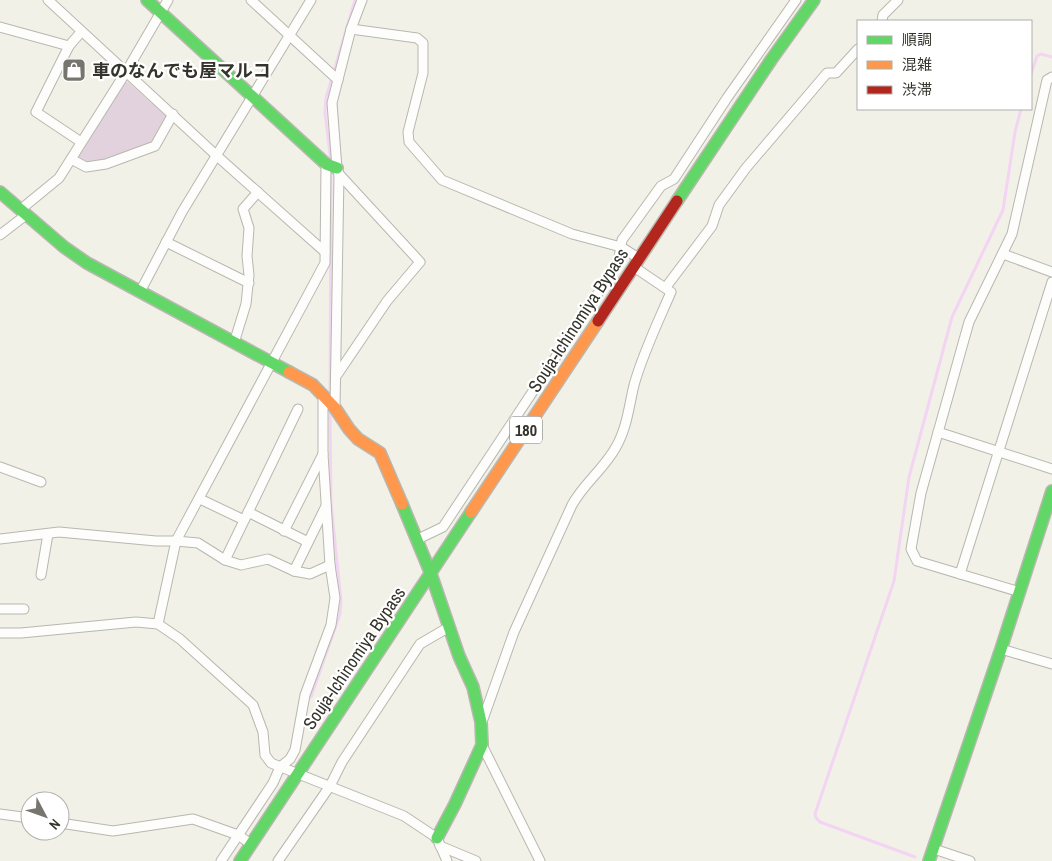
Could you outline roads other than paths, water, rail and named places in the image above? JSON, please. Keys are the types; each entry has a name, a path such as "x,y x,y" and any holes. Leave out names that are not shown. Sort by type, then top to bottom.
{"main road":[{"path":"147,0 333,168"},
{"name":"Souja-Ichinomiya Bypass","path":"240,861 771,60 814,0"},
{"path":"0,192 64,247 87,263 312,385 329,402 358,439 380,453 431,574 459,656 473,687 482,722 482,745 439,842"},
{"path":"929,861 1020,592 1047,526 1052,491"}],"street":[{"path":"48,0 217,156 325,252"},
{"path":"0,235 59,178 126,72 168,0"},
{"path":"251,0 334,76"},
{"path":"140,292 182,212 311,0"},
{"path":"221,861 273,783 280,767 290,759 295,750 305,694 332,625 335,598 330,565 323,454 329,402 336,375 332,103 334,76 362,0"},
{"path":"416,540 442,527 618,263 622,240 660,186 674,179 727,98 796,0"},
{"path":"882,20 883,14 898,0"},
{"path":"0,27 69,46"},
{"path":"351,29 417,38 423,43 423,73 408,132 409,142 442,180 572,234 621,246 654,281 666,287 670,292 635,384 627,418 617,446 610,457 580,491 572,505 514,632 482,722"},
{"path":"81,32 69,46 36,112 81,142"},
{"path":"666,287 712,226 719,205 774,132 827,72 836,74 857,51"},
{"path":"1020,592 917,561 911,549 921,493 969,322 1012,234 1047,80 1052,77"},
{"path":"71,158 86,167 106,164 155,146 173,114"},
{"path":"158,624 176,541 325,263 333,168"},
{"path":"333,168 420,262 387,301 336,375"},
{"path":"234,343 246,304 248,283 249,228 243,209 258,192"},
{"path":"166,242 248,283"},
{"path":"1003,254 1052,272"},
{"path":"960,574 1052,282"},
{"path":"225,560 298,410"},
{"path":"938,432 1052,469"},
{"path":"284,532 323,454"},
{"path":"0,467 41,482"},
{"path":"200,499 308,542"},
{"path":"294,571 326,505"},
{"path":"0,539 59,532 156,542 176,541 198,543 225,560 241,565 268,559 294,571 310,574 330,565"},
{"path":"41,575 48,534"},
{"path":"0,609 24,609"},
{"path":"0,633 21,633 136,622 158,624 180,639 253,705 262,732 265,755 271,763 404,816 439,842 476,861"},
{"path":"278,861 330,786 342,762 420,644 448,626"},
{"path":"1001,649 1052,664"},
{"path":"482,745 540,861"},
{"path":"0,814 20,817"},
{"path":"70,824 113,831 193,819 238,834 252,844"},
{"path":"439,842 447,861"},
{"path":"934,849 970,861"}],"waterway":[{"path":"331,162 325,113 326,98 355,0"},
{"path":"1032,71 1037,56 1041,54 1052,57"},
{"path":"915,857 820,822 815,814 894,581 909,477 952,317 1003,210 1015,132 1021,110"},
{"path":"330,397 331,168"},
{"path":"311,697 340,614 341,601 331,503 330,408"}],"place":[{"name":"車のなんでも屋マルコ","path":"74,70"}]}
